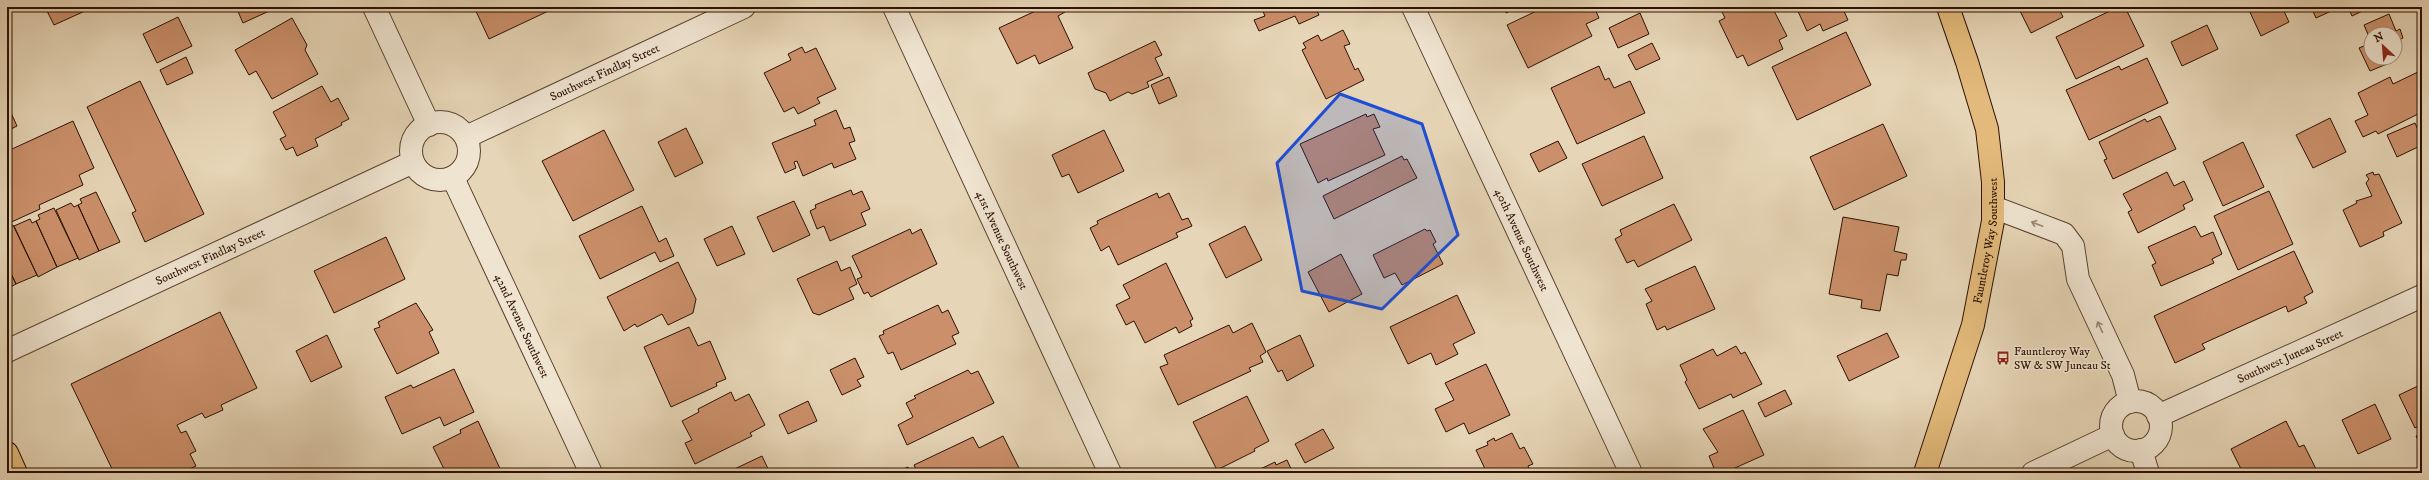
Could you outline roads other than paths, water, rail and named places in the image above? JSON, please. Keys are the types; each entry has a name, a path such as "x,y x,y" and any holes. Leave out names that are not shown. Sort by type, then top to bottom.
{"main road":[{"name":"Fauntleroy Way Southwest","path":"1925,473 1973,325 1992,227 1993,207 1987,129 1967,62 1948,7"},
{"path":"7,453 16,473"}],"street":[{"path":"374,7 429,125"},
{"name":"Southwest Findlay Street","path":"466,137 744,7"},
{"name":"41st Avenue Southwest","path":"894,7 1110,473"},
{"name":"40th Avenue Southwest","path":"1413,7 1631,473"},
{"path":"441,122 450,124 458,128 466,137 470,153 468,162 453,178 435,180 426,177 418,170 413,162 413,142 417,133 429,125 441,122"},
{"name":"Southwest Findlay Street","path":"7,351 413,162"},
{"name":"42nd Avenue Southwest","path":"453,178 591,473"},
{"path":"1993,207 2064,234 2073,246 2078,279 2123,375 2130,402"},
{"name":"Southwest Juneau Street","path":"2158,416 2422,296"},
{"path":"2130,402 2145,403 2158,416 2160,428 2154,443 2141,450 2130,450 2122,447 2113,435 2112,417 2122,405 2130,402"},
{"path":"2032,473 2113,435"},
{"path":"2141,450 2148,473"}],"place":[{"name":"Fauntleroy Way SW & SW Juneau St","path":"2003,358"}]}
